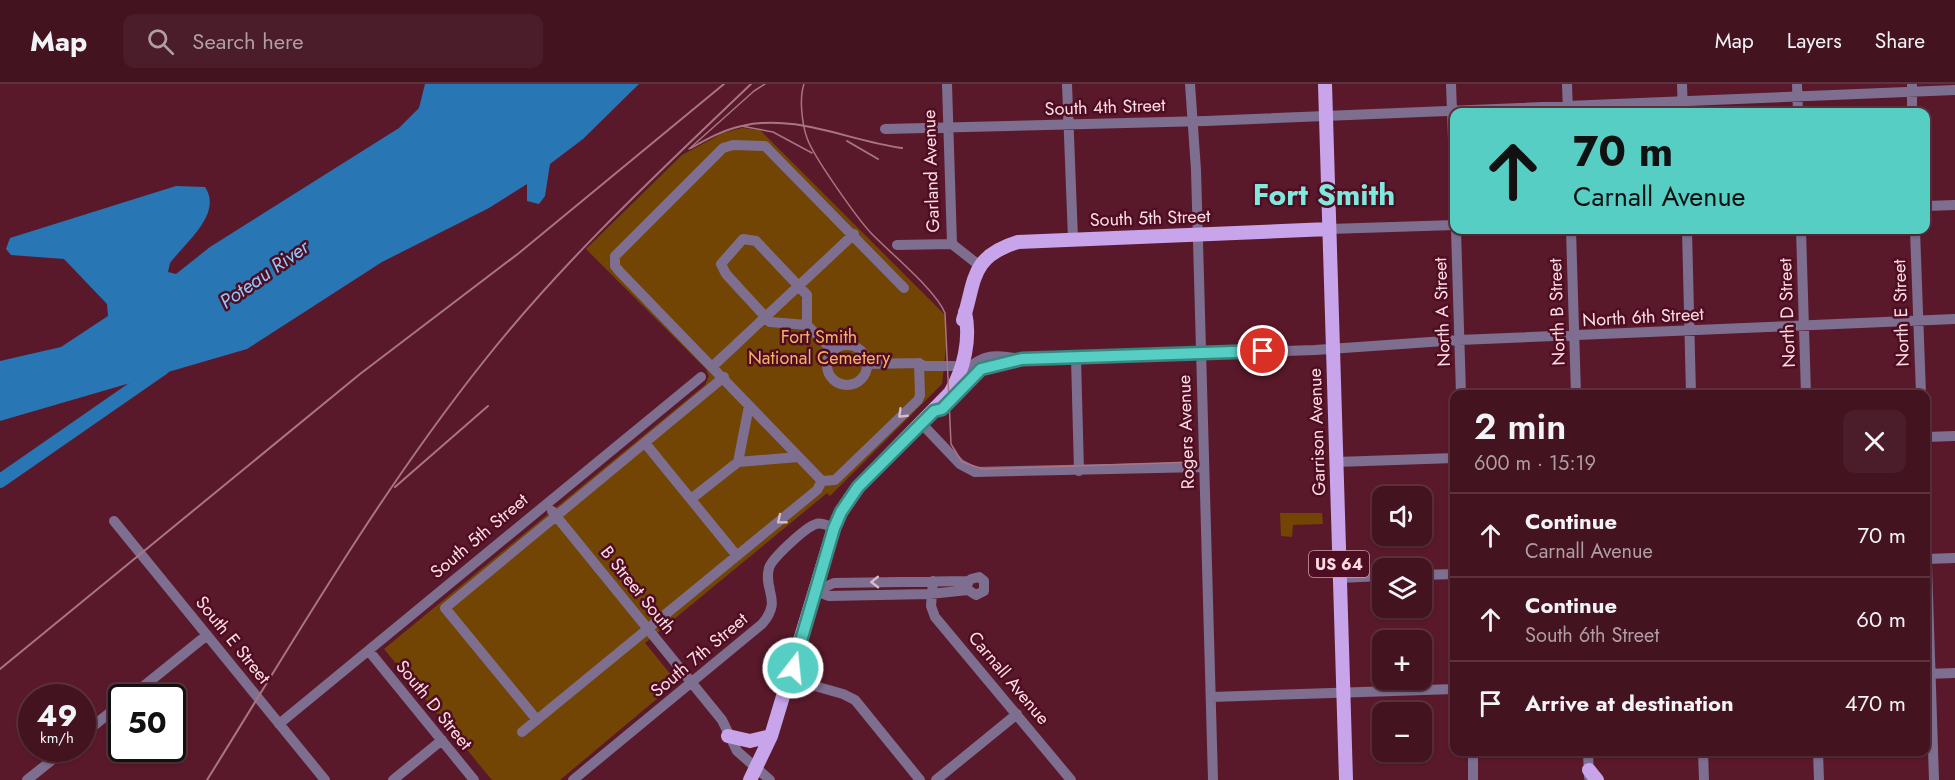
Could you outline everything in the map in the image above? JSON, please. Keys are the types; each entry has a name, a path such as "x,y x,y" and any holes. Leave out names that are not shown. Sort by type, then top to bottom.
{"main road":[{"name":"Garrison Avenue","path":"1325,84 1346,780"},
{"name":"South 5th Street","path":"980,266 989,256 1018,242 1329,229"},
{"path":"957,369 965,312 973,278 980,266"},
{"path":"753,774 771,736 790,679 834,528 853,493 950,393 968,337 965,312"},
{"path":"728,735 750,741 771,736"}],"street":[{"name":"Garland Avenue","path":"946,84 952,243 980,266"},
{"path":"1067,84 1073,238"},
{"name":"Rogers Avenue","path":"1190,84 1198,235 1213,780"},
{"path":"1451,84 1452,108"},
{"path":"1567,84 1568,108"},
{"path":"1682,84 1683,107"},
{"path":"1797,84 1798,108"},
{"name":"South 4th Street","path":"1626,108 1683,107 1912,88 1955,90"},
{"path":"1912,88 1912,108"},
{"name":"South 4th Street","path":"885,129 1450,111"},
{"path":"822,481 724,377 620,272 614,261 619,250 723,148 733,144 770,149 904,288"},
{"path":"1930,206 1955,205"},
{"path":"1329,229 1450,225"},
{"path":"713,366 854,234"},
{"name":"North A Street","path":"1456,234 1461,390"},
{"name":"North B Street","path":"1571,234 1576,390"},
{"path":"1686,234 1691,390"},
{"name":"North D Street","path":"1801,234 1806,390"},
{"name":"North E Street","path":"1916,234 1921,390"},
{"path":"807,325 807,295 756,241 743,239 723,259 722,269 771,322 807,325 832,351"},
{"path":"897,245 952,243"},
{"name":"North 6th Street","path":"1022,359 1200,354 1460,340 1574,337 1955,319"},
{"path":"968,337 972,348 984,356 1022,359"},
{"path":"843,345 854,346 863,353 867,364 861,379 849,384 840,383 828,370 828,360 832,351 843,345"},
{"path":"867,364 919,363 926,359 957,369 984,356"},
{"path":"957,369 984,356"},
{"path":"1076,358 1079,471"},
{"path":"934,411 942,409 981,369 1022,359"},
{"path":"822,481 835,480 918,400 920,395 919,363"},
{"name":"South 5th Street","path":"279,724 701,377"},
{"path":"537,720 445,608 724,377"},
{"path":"738,462 749,406"},
{"path":"921,423 969,470 984,472 1079,471 1204,467"},
{"path":"1930,437 1955,436"},
{"path":"645,443 737,556"},
{"path":"691,499 738,462 799,457"},
{"path":"1336,462 1450,458"},
{"path":"522,732 817,490 822,481"},
{"name":"B Street South","path":"546,504 722,720 737,751 753,774 770,780"},
{"name":"South E Street","path":"114,521 325,780"},
{"name":"South 7th Street","path":"573,780 768,618 773,603 769,569 776,556 813,525 822,524 834,528"},
{"path":"1930,559 1955,558"},
{"path":"1432,575 1450,574"},
{"path":"1340,578 1372,577"},
{"path":"930,594 933,581"},
{"path":"933,581 968,586 930,594 829,596 816,591 834,583 933,581"},
{"name":"Carnall Avenue","path":"930,594 932,612 943,628 1071,780"},
{"path":"146,684 207,635"},
{"name":"South D Street","path":"369,651 474,780"},
{"path":"1930,674 1955,673"},
{"path":"790,679 843,694 855,700 920,780"},
{"path":"1211,697 1450,689"},
{"path":"1930,709 1934,780"},
{"path":"936,780 1017,714"},
{"path":"96,724 108,715"},
{"path":"393,780 442,740"},
{"path":"1473,756 1473,780"},
{"path":"1589,756 1592,777"},
{"path":"1703,756 1704,780"},
{"path":"1818,756 1819,780"},
{"path":"27,780 49,762"}],"green space":[{"name":"Fort Smith National Cemetery","path":"742,128 760,130 945,315 946,347 942,384 830,496 827,493 645,643 677,682 560,780 492,780 384,649 705,385 709,376 706,369 586,249 682,155 723,133"},
{"path":"1280,513 1322,513 1323,524 1293,525 1292,537 1281,536"}],"water":[{"path":"425,84 639,84 583,139 550,164 545,196 539,204 527,201 527,184 489,208 382,262 247,349 0,421 0,361 61,347 108,316 107,304 64,259 11,255 6,249 10,238 176,186 205,187 209,197 206,217 193,237 170,263 168,272 176,274 210,247 399,128 419,108"}],"waterway":[{"name":"Poteau River","path":"0,481 163,368"}],"tram line":[{"path":"689,149 754,91 765,84"},
{"path":"804,84 801,104 804,126 811,147 836,187 864,225 922,282 940,303 945,313 951,444 962,462 983,469 1193,462"},
{"path":"741,126 773,132 812,153"}],"railway":[{"path":"0,669 360,374 519,253 724,84"},
{"path":"207,780 374,514 409,462 484,361 579,252 751,84"},
{"path":"691,148 728,130 762,123 802,125 902,148"},
{"path":"847,141 878,159"},
{"path":"395,487 488,406"}],"district":[{"name":"Fort Smith","path":"1324,195"}],"route":[{"path":"793,668 834,528 846,504 858,487 934,411 942,409 981,369 1022,359 1263,351"}]}
